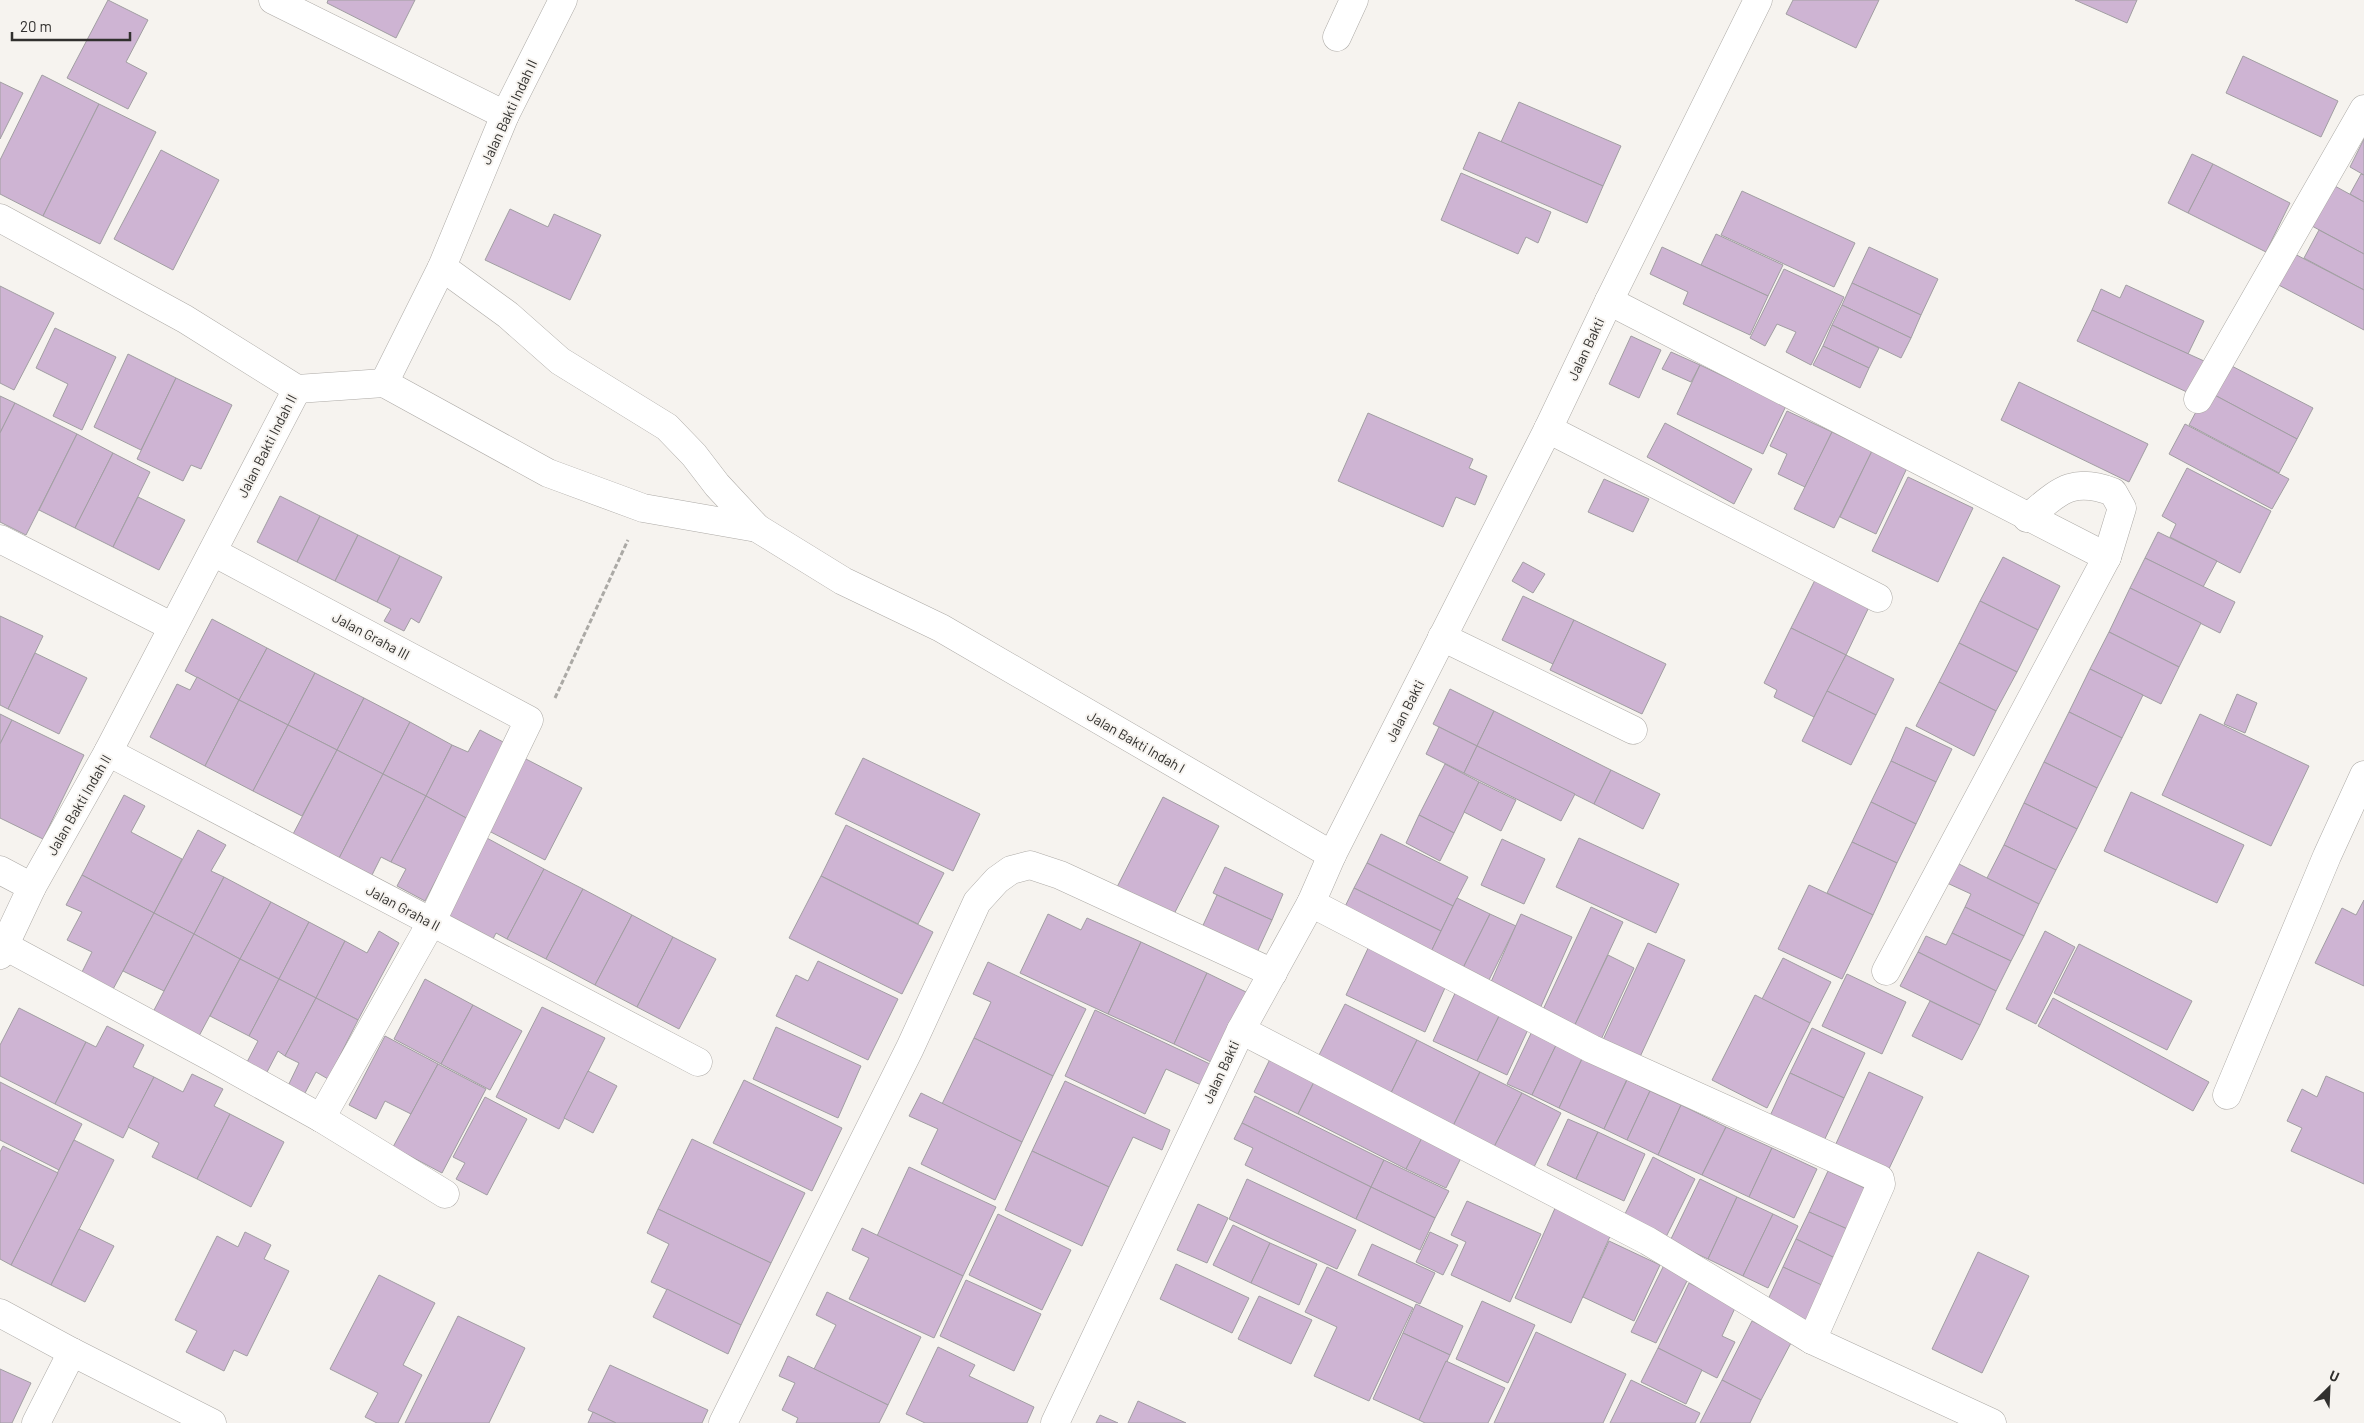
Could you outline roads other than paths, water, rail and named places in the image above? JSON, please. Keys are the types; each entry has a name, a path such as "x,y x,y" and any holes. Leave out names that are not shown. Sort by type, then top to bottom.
{"street":[{"path":"273,0 505,114"},
{"name":"Jalan Bakti Indah II","path":"2,951 32,887 108,752 296,389 384,382 442,267 505,114 563,0"},
{"path":"1337,37 1354,0"},
{"name":"Jalan Bakti","path":"1055,1423 1241,1030 1311,903 1332,855 1548,429 1758,0"},
{"path":"2198,399 2364,109"},
{"path":"0,218 184,319 296,389"},
{"path":"442,267 508,315 560,361 667,427 694,455 757,528"},
{"path":"1609,301 2107,557"},
{"path":"384,382 548,472 644,508 757,528"},
{"path":"1548,429 1878,598"},
{"path":"1886,971 2107,557 2122,508 2113,492 2095,485 2074,486 2057,493 2028,518"},
{"name":"Jalan Bakti Indah I","path":"757,528 843,581 941,628 1332,855"},
{"path":"0,540 173,627"},
{"name":"Jalan Graha III","path":"213,552 528,720 431,923"},
{"path":"1442,637 1633,730"},
{"name":"Jalan Graha II","path":"108,752 698,1062"},
{"path":"2228,1095 2327,856 2364,776"},
{"path":"723,1423 910,1048 977,902 997,880 1011,870 1030,865 1060,875 1273,973"},
{"path":"0,870 32,887"},
{"path":"1311,903 1592,1049 1880,1179 1881,1184 1864,1226 1812,1340"},
{"path":"321,1118 431,923"},
{"path":"2,951 211,1057 321,1118 446,1194"},
{"path":"1241,1030 1648,1242 1812,1340 1992,1423"},
{"path":"0,1313 212,1423"},
{"path":"36,1423 72,1352"}]}
